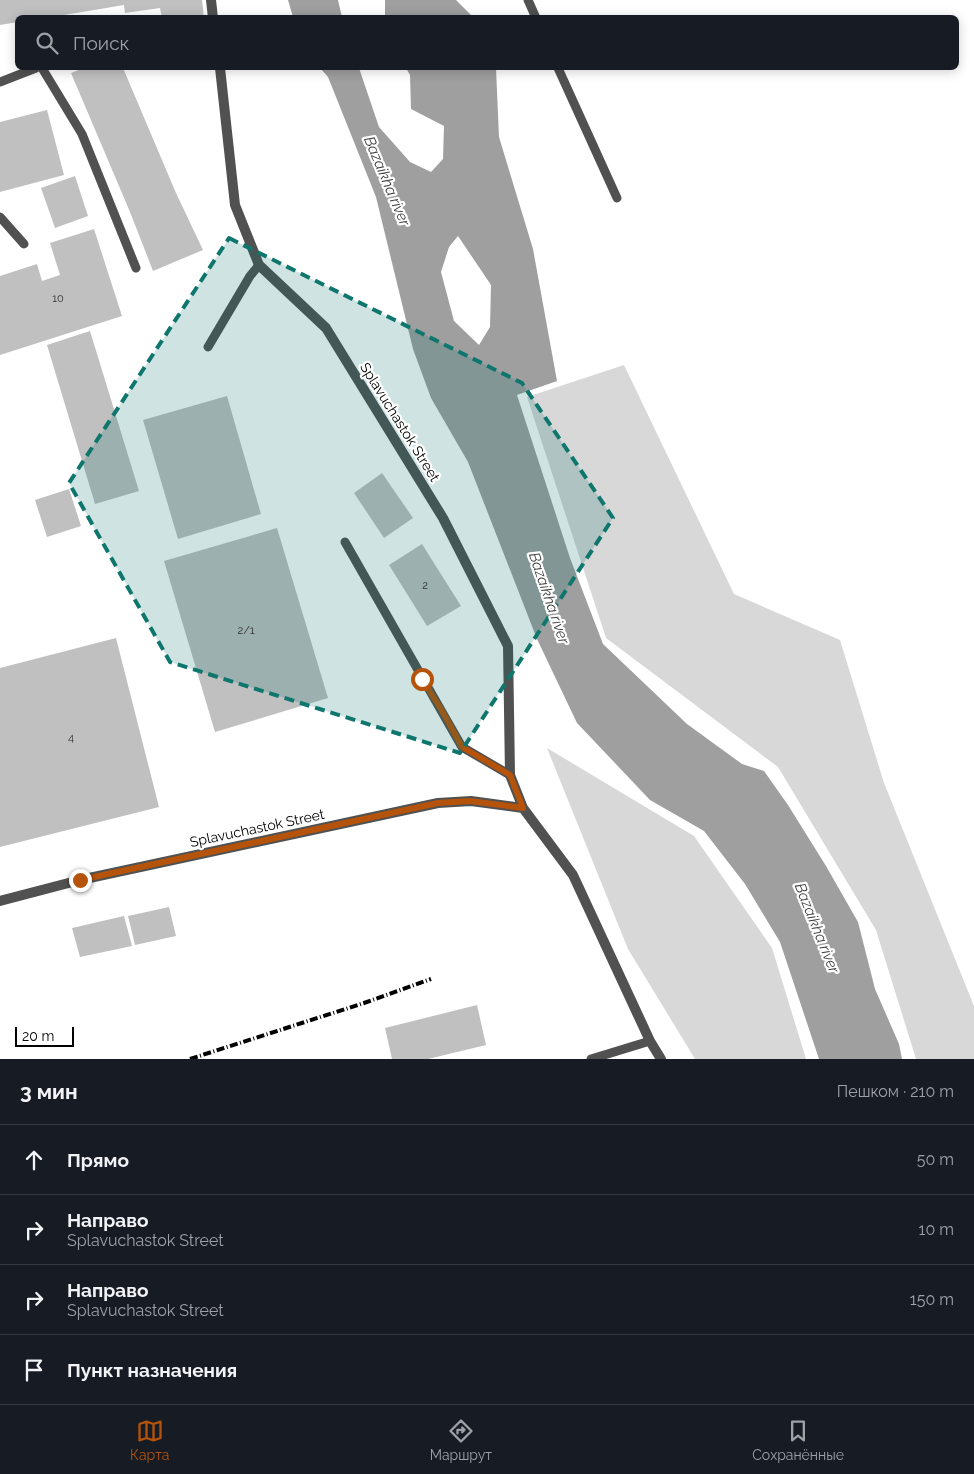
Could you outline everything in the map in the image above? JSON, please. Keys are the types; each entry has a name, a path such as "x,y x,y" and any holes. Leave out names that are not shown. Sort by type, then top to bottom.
{"street":[{"path":"210,0 212,15"},
{"name":"Splavuchastok Street","path":"220,70 235,205 260,265 326,328 443,518 508,646 510,775 523,808 573,875 650,1041 661,1059"},
{"name":"Splavuchastok Street","path":"0,901 80,880 438,803 470,801 523,808"}],"lane":[{"path":"528,0 535,15"},
{"path":"0,82 31,70"},
{"path":"43,70 82,134 136,268"},
{"path":"559,70 617,198"},
{"path":"0,217 24,244"},
{"path":"208,347 250,276 260,265"},
{"path":"345,542 462,747 510,775"},
{"path":"591,1059 650,1041"}],"highlighted area":[{"path":"229,238 522,383 613,518 460,753 170,662 69,483"}],"shaded area":[{"path":"624,365 734,594 840,640 884,783 974,1006 974,1059 916,1059 876,930 778,767 606,638 527,397"},
{"path":"547,748 694,836 772,948 806,1059 695,1059 628,949"}],"water":[{"path":"288,0 338,0 342,15 292,15"},
{"path":"385,0 456,0 471,15 385,15"},
{"name":"Bazaikha river","path":"322,70 360,70 379,127 410,162 431,172 443,159 444,126 411,109 410,75 407,70 496,70 499,137 533,249 557,381 517,395 570,558 603,644 687,724 742,764 764,771 788,805 826,866 858,922 875,989 899,1044 902,1059 819,1059 780,942 745,884 704,831 650,800 577,723 537,639 468,462 431,398 413,349 376,197 328,77","holes":["458,236 491,285 490,327 479,345 454,321 441,272 449,247"]}],"building":[{"path":"0,0 202,0 204,15 161,15 160,8 125,13 124,5 64,15 15,15 15,22 0,25"},
{"path":"79,70 124,70 176,193 203,250 153,271 71,73"},
{"path":"47,110 64,175 0,192 0,122"},
{"path":"75,176 88,216 55,228 41,188"},
{"path":"94,229 122,316 0,355 0,276 37,264 42,281 60,275 50,243"},
{"path":"90,331 139,491 95,504 47,345"},
{"path":"227,396 261,514 178,539 143,420"},
{"path":"382,473 413,518 384,538 354,493"},
{"path":"69,489 81,526 47,537 35,500"},
{"path":"277,528 328,698 215,732 164,561"},
{"path":"422,544 461,606 427,626 389,565"},
{"path":"116,638 159,807 0,847 0,668"},
{"path":"169,907 176,936 135,945 128,916"},
{"path":"124,916 132,946 80,957 72,928"},
{"path":"477,1005 486,1045 428,1059 392,1059 385,1028"}],"railway":[{"path":"190,1059 364,1003 431,979"}],"route":[{"path":"80,880 438,803 470,801 523,808 510,775 462,747 422,679"}]}
